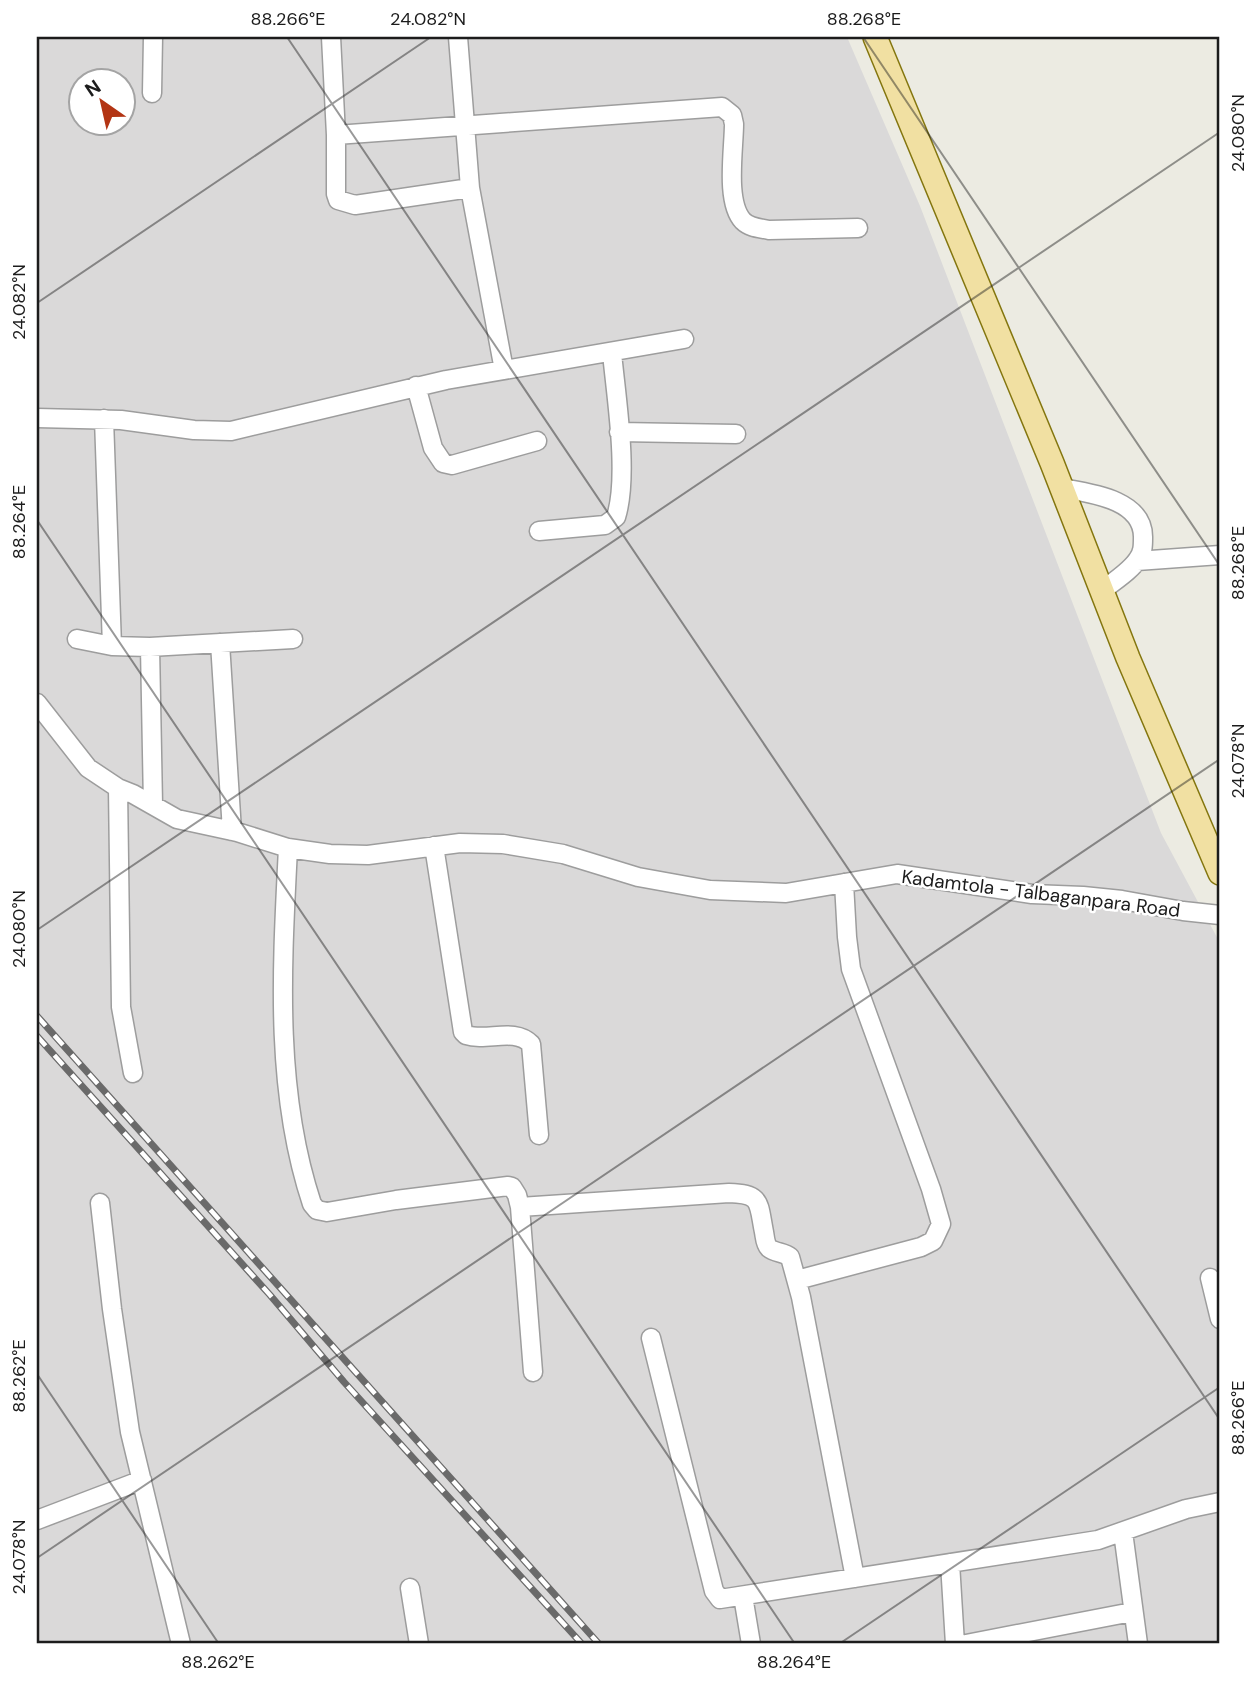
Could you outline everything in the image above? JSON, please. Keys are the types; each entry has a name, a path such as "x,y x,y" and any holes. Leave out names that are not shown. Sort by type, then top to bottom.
{"main road":[{"path":"875,37 1061,488 1101,592 1220,873"}],"street":[{"path":"152,93 153,37"},
{"path":"331,37 338,200 344,204 355,205 470,188"},
{"path":"458,37 470,188 504,370"},
{"path":"336,135 722,107 732,115 734,124 734,203 744,221 754,228 769,230 858,228"},
{"path":"37,418 104,419 194,430 231,431 416,386 684,339"},
{"path":"539,531 605,525 616,517 620,491 619,432 612,353"},
{"path":"416,386 433,448 443,463 452,465 537,441"},
{"path":"104,419 112,646"},
{"path":"619,432 736,435"},
{"path":"1061,488 1103,495 1120,502 1140,524 1143,550 1137,561 1101,592"},
{"path":"1137,561 1220,555"},
{"path":"77,639 112,646 150,647 293,639"},
{"path":"220,643 232,831"},
{"path":"150,647 153,805"},
{"name":"Kadamtola - Talbaganpara Road","path":"37,703 88,768 118,788 177,819 232,831 288,848 330,854 368,855 479,843 563,854 638,877 710,890 786,893 897,874 1032,894 1083,895 1220,915"},
{"path":"118,788 121,1007 133,1073"},
{"path":"434,846 463,1032 480,1038 518,1035 525,1037 531,1044 539,1135"},
{"path":"288,848 281,979 285,1058 294,1128 312,1204 317,1210 327,1212 396,1200 512,1187 520,1207 533,1372"},
{"path":"797,1280 921,1247 933,1241 941,1224 852,969 844,883"},
{"path":"520,1207 749,1194 754,1197 767,1244 773,1250 790,1257 797,1280 855,1578"},
{"path":"100,1203 112,1309 131,1432 181,1644"},
{"path":"1210,1278 1220,1319"},
{"path":"651,1338 714,1591 720,1599 1098,1540 1186,1509 1220,1502"},
{"path":"37,1520 142,1480"},
{"path":"1123,1532 1138,1644"},
{"path":"950,1563 956,1644"},
{"path":"410,1588 419,1644"},
{"path":"743,1596 751,1644"},
{"path":"966,1644 1132,1612"}],"shaded area":[{"path":"37,37 847,37 920,206 1161,833 1220,943 1220,1644 37,1644"}],"railway":[{"path":"37,1016 599,1644"},
{"path":"37,1036 270,1295 344,1382 582,1644"}]}
